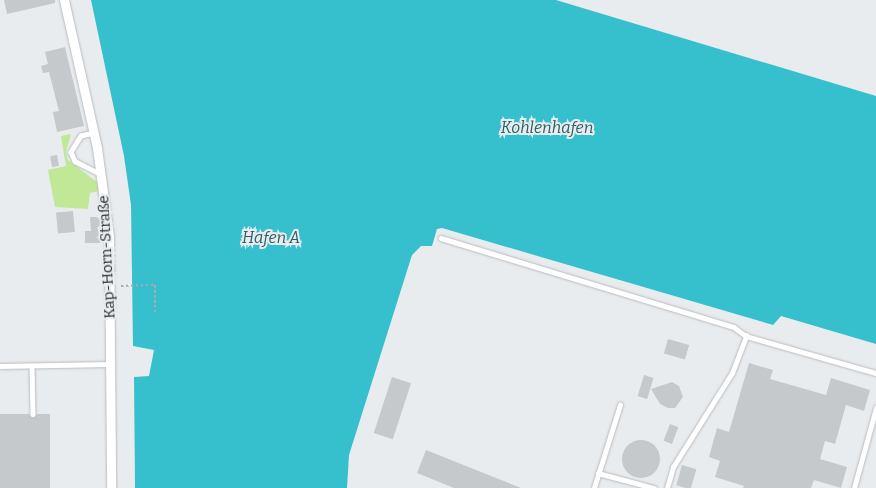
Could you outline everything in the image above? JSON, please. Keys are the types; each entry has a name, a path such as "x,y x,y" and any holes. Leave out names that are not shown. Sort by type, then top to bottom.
{"street":[{"name":"Kap-Horn-Straße","path":"64,0 102,174 109,237 111,488"}],"lane":[{"path":"94,133 81,136 71,152 75,161 102,174"},
{"path":"441,238 734,327 746,336 876,373"},
{"path":"667,488 673,467 732,373 746,336"},
{"path":"0,366 111,364"},
{"path":"32,366 33,414"},
{"path":"594,488 620,405"},
{"path":"854,488 876,408"},
{"path":"598,473 654,488"}],"path":[{"path":"121,286 155,285 155,314"}],"green space":[{"path":"71,134 66,152 68,160 98,183 99,191 90,193 88,209 55,207 48,170 66,166 61,136"}],"water":[{"path":"91,0 556,0 876,96 876,344 781,316 773,325 442,228 437,229 432,246 421,246 412,255 349,455 347,488 135,488 134,377 149,376 154,350 133,346 131,205 124,156"}],"building":[{"path":"4,0 55,0 55,3 7,14"},
{"path":"65,47 84,126 57,132 53,112 59,111 49,72 43,73 41,66 48,64 45,52"},
{"path":"57,155 59,166 52,167 50,156"},
{"path":"73,211 75,232 58,233 56,212"},
{"path":"90,217 100,217 100,243 85,243 85,231 91,231"},
{"path":"668,339 689,345 685,359 664,353"},
{"path":"749,363 773,370 770,379 826,395 831,378 870,390 864,411 846,405 835,444 825,441 820,459 847,467 841,488 814,480 811,488 743,488 744,486 715,477 720,461 709,457 717,428 729,432"},
{"path":"644,375 654,378 647,399 638,396"},
{"path":"392,377 411,383 393,439 374,433"},
{"path":"672,382 679,386 683,397 675,408 668,408 660,404 651,389"},
{"path":"0,414 29,414 33,418 37,414 50,414 50,488 0,488"},
{"path":"670,424 678,427 672,444 664,441"},
{"path":"641,440 654,446 660,459 654,472 641,478 628,472 622,459 628,446"},
{"path":"426,450 521,488 454,488 417,473"},
{"path":"682,465 696,469 691,488 676,485"}],"water label":[{"name":"Kohlenhafen","path":"547,128"},
{"name":"Hafen A","path":"271,238"}]}
